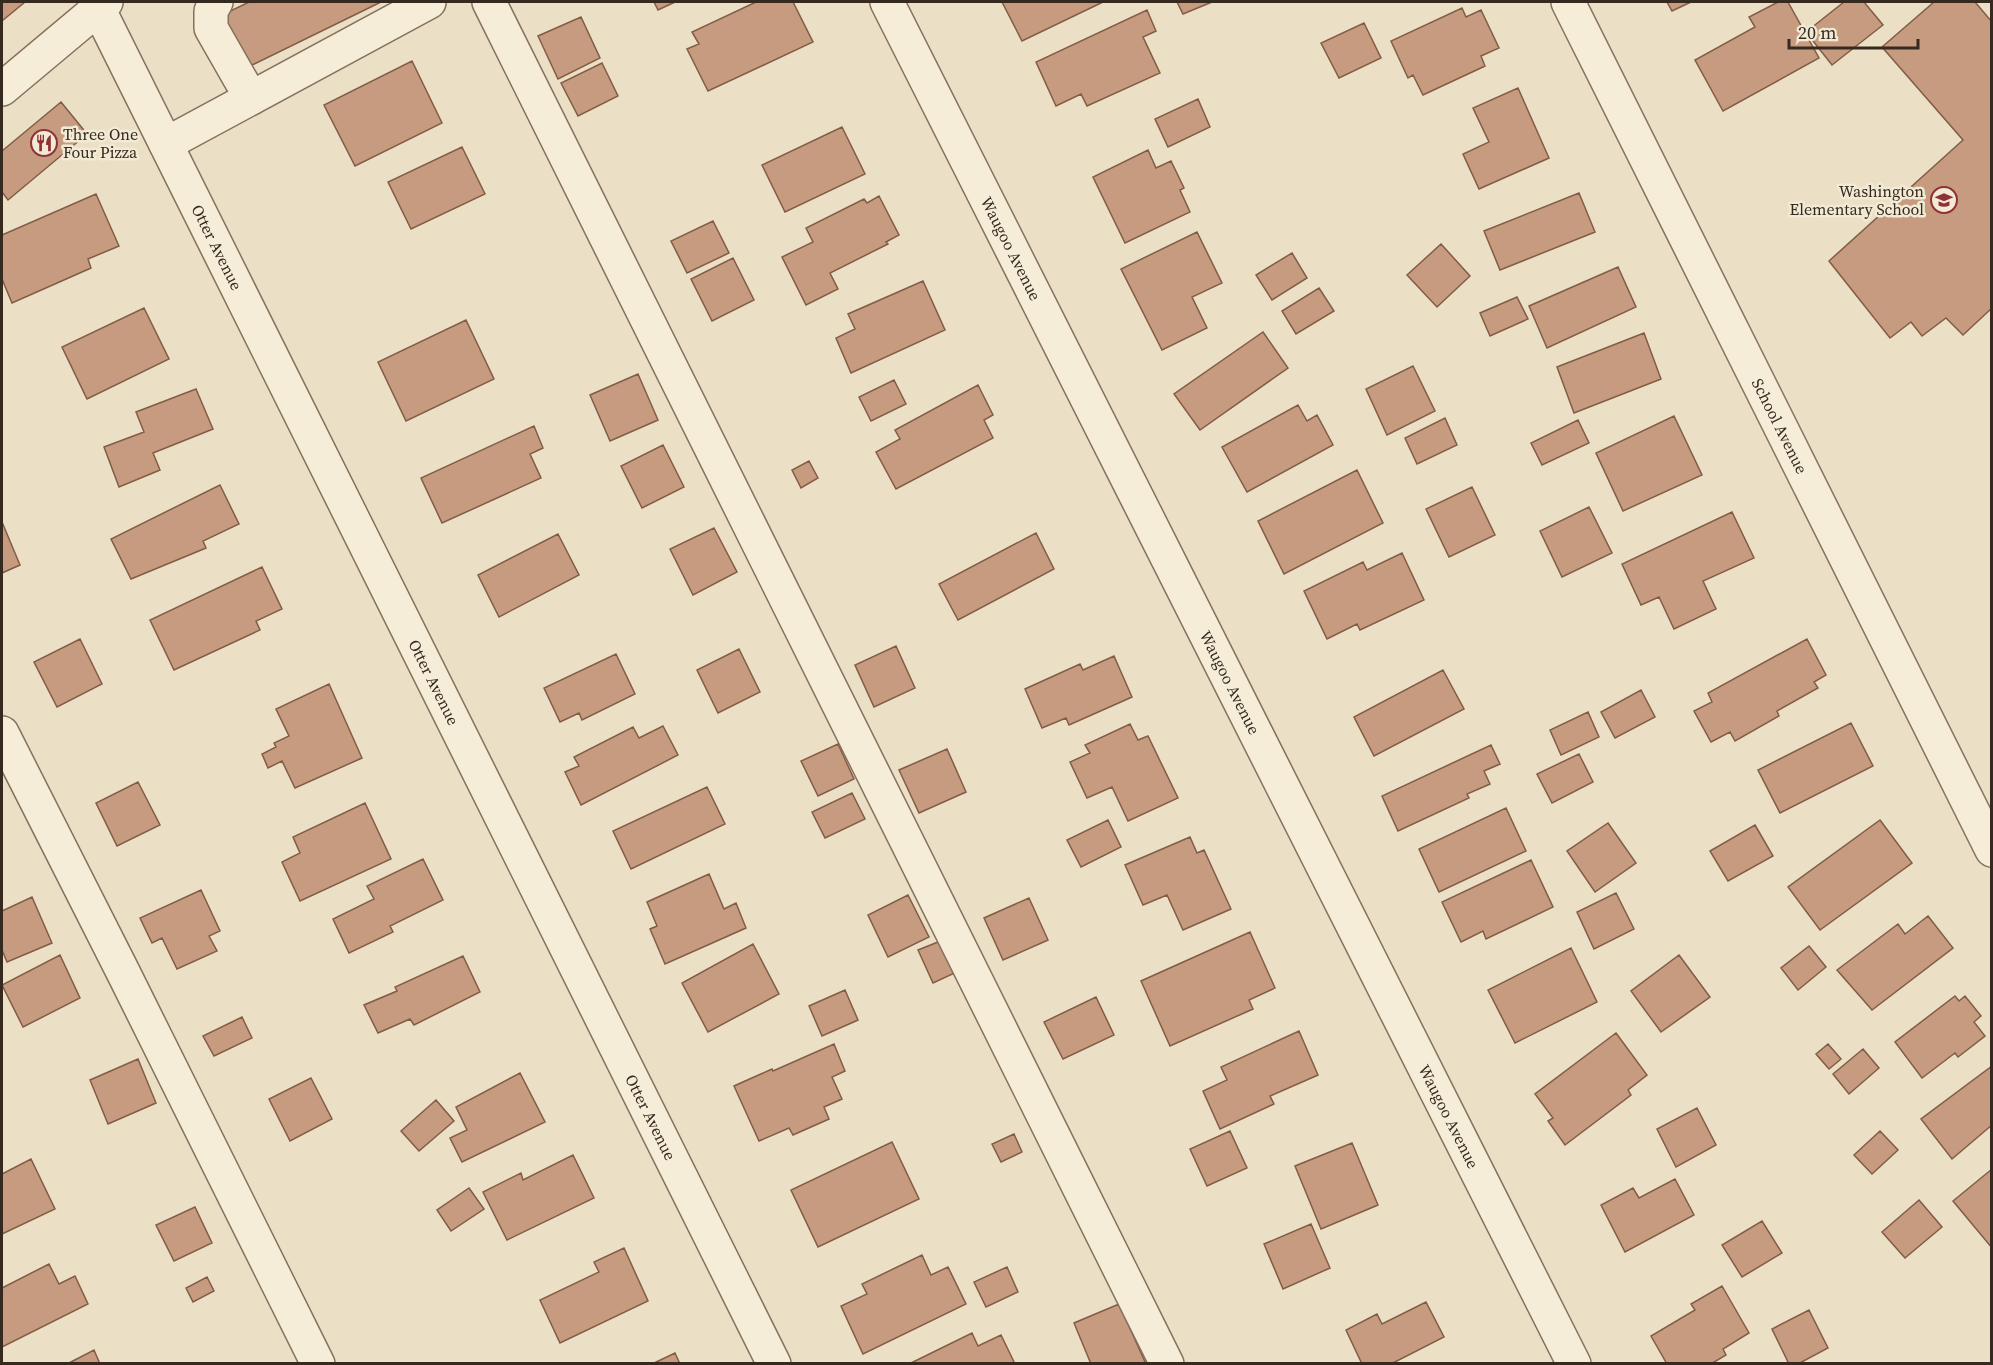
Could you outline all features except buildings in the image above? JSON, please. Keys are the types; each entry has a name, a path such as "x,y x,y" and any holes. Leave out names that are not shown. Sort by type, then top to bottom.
{"street":[{"path":"216,2 211,11 211,28 251,98"},
{"path":"166,144 429,2"},
{"path":"489,2 1167,1364"},
{"name":"Waugoo Avenue","path":"887,2 1574,1364"},
{"name":"School Avenue","path":"1568,2 1992,850"},
{"path":"2,89 100,4"},
{"name":"Otter Avenue","path":"100,4 166,144 774,1364"},
{"path":"2,733 318,1364"}],"place":[{"name":"Three One Four Pizza","path":"44,143"},
{"name":"Washington Elementary School","path":"1944,200"}]}
